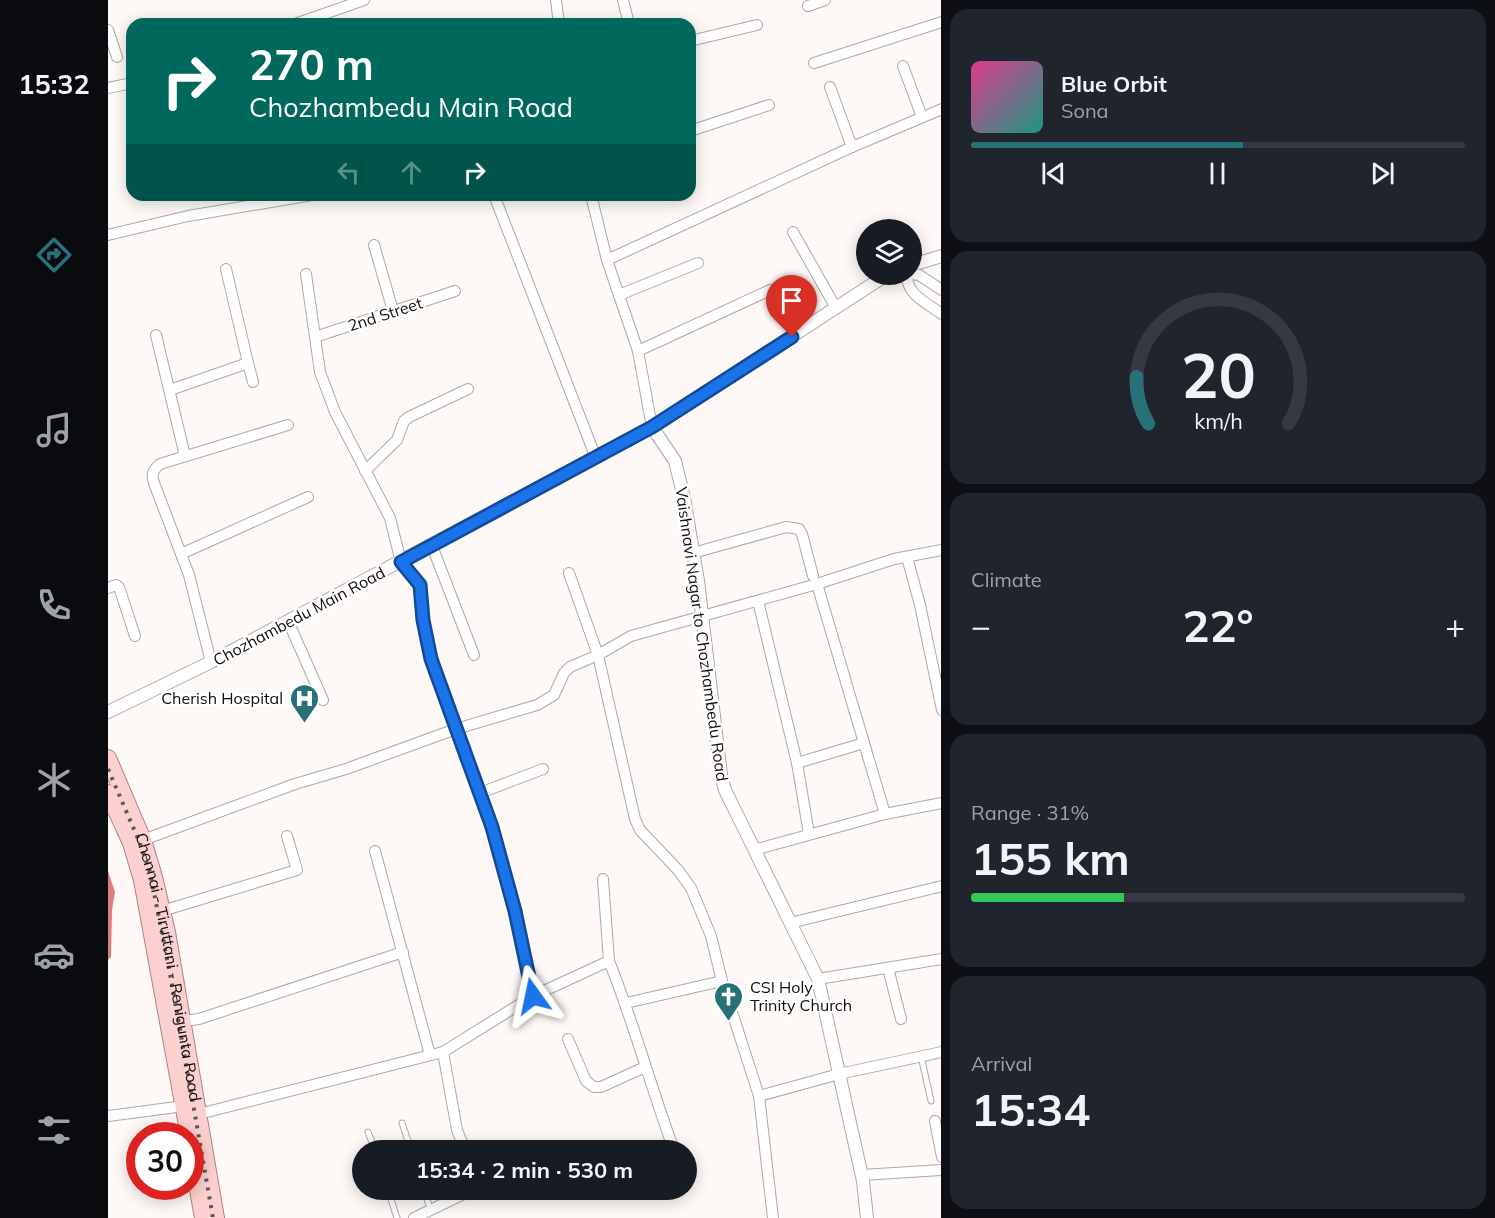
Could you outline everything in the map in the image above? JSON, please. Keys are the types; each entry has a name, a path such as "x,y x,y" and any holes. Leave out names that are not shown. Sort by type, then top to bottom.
{"highway":[{"name":"Chennai - Tiruttani - Renigunta Road","path":"110,768 143,840 162,911 216,1218"},
{"name":"Chennai - Tiruttani - Renigunta Road","path":"108,793 131,843 142,880 187,1122"},
{"path":"200,1200 203,1218"}],"street":[{"path":"312,18 364,0"},
{"path":"556,0 558,18"},
{"path":"623,0 628,18"},
{"path":"808,6 825,0"},
{"path":"814,63 941,22"},
{"path":"696,40 757,25"},
{"path":"108,30 117,57"},
{"path":"903,66 922,117"},
{"path":"108,88 126,84"},
{"path":"830,87 852,147"},
{"path":"696,129 769,105"},
{"path":"608,260 852,147 941,109"},
{"path":"108,235 188,216 277,201"},
{"path":"496,201 596,458"},
{"path":"593,201 608,260 638,351 652,427"},
{"path":"793,231 836,308"},
{"path":"374,245 393,310"},
{"path":"922,266 941,257"},
{"path":"619,295 698,263"},
{"path":"226,269 253,382"},
{"path":"306,274 320,372 335,412 390,518 401,562 420,585 423,620 431,659 492,827 515,911 533,996"},
{"path":"922,277 941,289"},
{"name":"Chozhambedu Main Road","path":"108,712 211,662 652,427 871,285"},
{"path":"907,285 910,291 941,313"},
{"path":"638,351 770,290"},
{"name":"2nd Street","path":"315,337 455,291"},
{"path":"156,336 186,456"},
{"path":"170,390 248,363"},
{"path":"365,471 397,440 404,421 409,417 468,389"},
{"path":"211,662 189,576 152,477 154,469 160,464 288,426"},
{"name":"Vaishnavi Nagar to Chozhambedu Road","path":"652,427 675,461 684,498 722,775 726,790 818,979 862,1175 867,1218"},
{"path":"181,554 308,497"},
{"path":"693,553 786,527 793,527 802,534 885,813"},
{"path":"432,546 474,655"},
{"path":"143,840 295,784 346,769 456,729 537,705 554,695 564,673 570,667 598,655 631,636 758,601 815,580 941,550"},
{"path":"907,557 920,605 941,705"},
{"path":"569,573 598,655 635,819 640,830 678,870 691,888 711,936 722,981 759,1096 773,1218"},
{"path":"108,588 116,585 119,587 135,636"},
{"path":"758,601 797,763 809,834"},
{"path":"288,621 323,700"},
{"path":"797,763 864,743"},
{"path":"480,794 543,769"},
{"path":"754,850 885,813 941,803"},
{"path":"162,911 297,870 287,836"},
{"path":"375,851 430,1055"},
{"path":"603,879 609,961 626,1003 671,1140"},
{"path":"790,923 941,886"},
{"path":"183,1021 199,1019 403,952"},
{"path":"818,979 941,959"},
{"path":"199,1114 443,1052 533,996 609,961"},
{"path":"888,968 902,1019"},
{"path":"626,1003 722,981"},
{"path":"568,1039 586,1081 594,1087 601,1087 645,1067"},
{"path":"443,1052 457,1130 461,1140"},
{"path":"759,1096 839,1074 941,1052"},
{"path":"108,1116 184,1106"},
{"path":"935,1121 941,1152"},
{"path":"862,1175 941,1170"},
{"path":"414,1218 449,1200"}],"lane":[{"path":"921,1056 931,1101"},
{"path":"402,1123 408,1140"},
{"path":"368,1132 371,1140"},
{"path":"391,1200 397,1218"},
{"path":"427,1200 430,1208"}],"shaded area":[{"path":"108,871 115,892 112,910 111,957 108,960"}],"railway":[{"path":"108,769 150,872 213,1218"}],"place":[{"name":"Cherish Hospital","path":"304,724"},
{"name":"CSI Holy Trinity Church","path":"729,1022"}],"route":[{"path":"533,996 515,911 492,827 431,659 423,620 420,585 401,562 652,427 792,337"}]}
